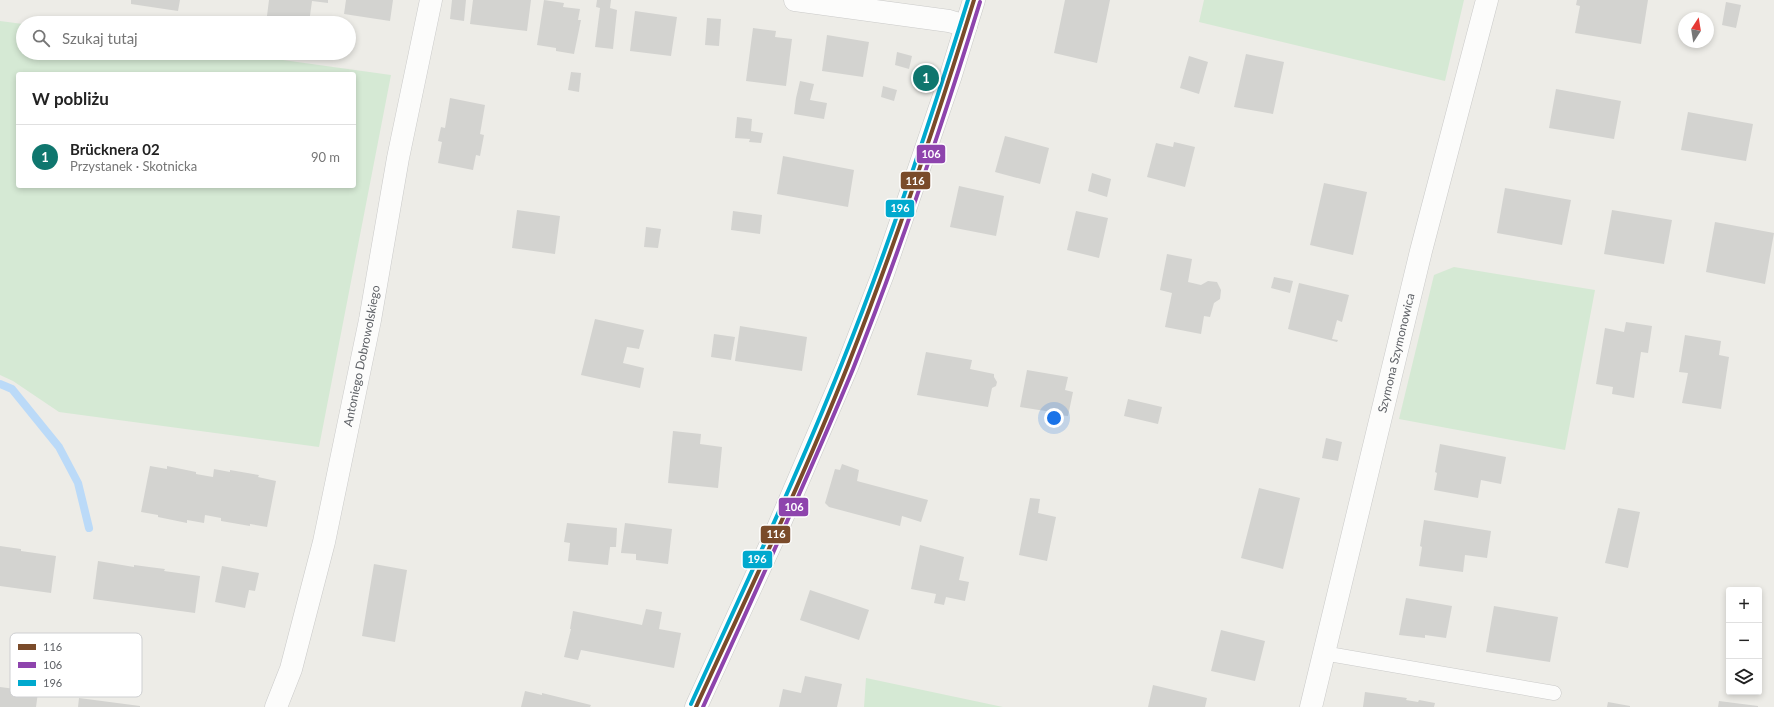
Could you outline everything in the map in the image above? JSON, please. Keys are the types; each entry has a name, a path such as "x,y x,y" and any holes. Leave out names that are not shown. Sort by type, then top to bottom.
{"street":[{"name":"Antoniego Dobrowolskiego","path":"276,707 291,669 324,542 370,320 398,158 431,0"},
{"path":"794,0 949,21 966,26"},
{"path":"696,707 774,538 847,367 884,274 974,0"},
{"name":"Szymona Szymonowica","path":"1311,707 1421,251 1487,0"}],"lane":[{"path":"1323,653 1554,693"}],"green space":[{"path":"1204,0 1464,0 1445,81 1199,22"},
{"path":"0,21 16,23 16,60 283,60 391,75 319,447 59,412 13,381 0,375"},
{"path":"1454,267 1595,290 1565,450 1399,419 1434,275"},
{"path":"866,678 1003,707 864,707"}],"building":[{"path":"131,0 180,0 178,11 131,4"},
{"path":"269,0 328,0 328,3 312,1 310,16 267,16"},
{"path":"346,0 393,0 390,21 344,14"},
{"path":"452,0 466,0 464,21 450,19"},
{"path":"473,0 531,0 527,31 470,24"},
{"path":"544,0 564,3 563,7 580,9 578,20 581,20 574,54 556,51 556,48 537,45"},
{"path":"597,0 611,0 610,8 617,10 613,49 595,47 600,8 596,7"},
{"path":"1065,0 1110,0 1097,63 1054,53"},
{"path":"1577,0 1648,0 1641,44 1575,33 1580,6 1576,5"},
{"path":"1726,2 1741,5 1736,28 1722,25"},
{"path":"635,11 677,17 671,56 630,51"},
{"path":"707,18 721,19 719,46 705,45"},
{"path":"753,28 776,31 775,37 792,39 786,86 746,81"},
{"path":"827,35 869,42 863,77 822,71"},
{"path":"897,52 912,56 909,69 895,65"},
{"path":"1246,54 1284,62 1273,114 1234,107"},
{"path":"1189,56 1208,62 1199,94 1180,88"},
{"path":"571,72 581,73 579,92 568,90"},
{"path":"800,81 814,84 810,100 827,103 824,119 794,114"},
{"path":"883,86 897,90 894,101 881,97"},
{"path":"1556,89 1621,101 1614,139 1549,128"},
{"path":"450,98 485,105 480,134 484,135 480,156 476,155 473,170 438,163 442,142 438,141 441,127 445,128"},
{"path":"1688,112 1753,124 1746,161 1681,150"},
{"path":"737,117 752,119 751,131 763,133 761,143 749,142 750,139 735,138"},
{"path":"1005,136 1049,148 1040,184 995,172"},
{"path":"1174,142 1195,147 1185,187 1147,177 1156,143 1173,147"},
{"path":"783,156 854,170 848,207 777,194"},
{"path":"1092,173 1111,179 1107,197 1088,191"},
{"path":"1324,183 1367,192 1353,255 1310,245"},
{"path":"959,186 1004,196 996,236 950,227"},
{"path":"1505,188 1571,200 1562,245 1497,233"},
{"path":"517,210 560,216 555,254 512,248"},
{"path":"1612,210 1672,220 1664,264 1604,254"},
{"path":"733,211 762,215 760,234 731,230"},
{"path":"1076,211 1108,218 1099,258 1067,250"},
{"path":"1715,222 1774,233 1765,284 1706,272"},
{"path":"646,227 661,229 658,248 644,247"},
{"path":"1167,254 1192,259 1188,282 1201,285 1208,281 1217,282 1221,290 1220,299 1214,303 1210,317 1204,316 1201,334 1165,327 1172,293 1160,290"},
{"path":"1274,277 1293,281 1290,293 1271,288"},
{"path":"1299,283 1349,295 1342,322 1337,320 1332,339 1338,340 1337,342 1288,329"},
{"path":"595,319 644,330 639,349 627,347 623,363 644,368 640,388 581,375"},
{"path":"1626,322 1652,326 1648,353 1641,352 1634,398 1612,394 1613,387 1596,384 1605,328 1624,332"},
{"path":"740,326 807,337 802,371 735,361"},
{"path":"714,334 735,337 731,360 711,357"},
{"path":"1685,335 1721,341 1719,355 1729,357 1721,409 1682,403 1688,373 1679,372"},
{"path":"926,352 972,360 970,369 994,374 997,382 996,386 992,388 988,407 917,395"},
{"path":"1027,370 1068,377 1065,390 1073,392 1068,416 1020,407"},
{"path":"1128,399 1162,407 1158,424 1124,416"},
{"path":"673,431 701,434 700,444 722,447 718,488 668,483"},
{"path":"1326,438 1342,442 1338,461 1322,458"},
{"path":"1440,444 1506,457 1501,484 1481,480 1478,498 1434,490 1437,473 1435,472"},
{"path":"842,464 859,470 857,481 928,500 921,522 902,516 900,526 829,507 825,503 835,469 840,470"},
{"path":"150,466 167,469 167,466 213,477 214,469 230,472 230,470 259,475 258,477 276,481 267,527 250,524 250,526 221,521 221,518 205,515 204,523 187,520 187,523 141,512"},
{"path":"1259,488 1300,498 1283,569 1241,558"},
{"path":"1030,498 1040,499 1038,513 1056,517 1047,561 1019,555"},
{"path":"1618,508 1640,512 1628,568 1605,563"},
{"path":"1424,520 1491,531 1487,558 1465,555 1463,572 1419,566"},
{"path":"567,523 617,528 616,547 610,547 608,565 568,561 570,543 564,542"},
{"path":"625,523 672,529 668,564 636,560 636,554 621,553"},
{"path":"920,545 964,557 959,580 969,582 965,601 946,597 944,605 934,603 936,594 911,589"},
{"path":"0,546 21,549 21,551 56,556 51,593 0,586"},
{"path":"98,561 134,567 134,565 165,569 164,571 200,576 195,613 93,599"},
{"path":"374,564 407,570 395,642 362,636"},
{"path":"222,566 259,573 255,591 249,590 245,608 215,602"},
{"path":"810,590 869,610 859,640 800,620"},
{"path":"1406,598 1452,606 1446,638 1425,635 1425,638 1399,635"},
{"path":"1494,606 1558,617 1550,662 1486,652"},
{"path":"646,609 662,612 659,629 681,633 674,668 581,650 578,660 564,657 571,629 573,611 642,625"},
{"path":"1221,630 1265,641 1255,681 1211,671"},
{"path":"805,676 842,684 837,707 779,707 783,689 801,693"},
{"path":"1153,685 1207,698 1205,707 1148,707"},
{"path":"0,687 10,688 10,697 37,697 36,707 0,707"},
{"path":"525,691 542,695 542,693 591,705 590,707 521,707"},
{"path":"1365,692 1407,698 1406,700 1418,702 1419,700 1435,703 1434,707 1363,707"},
{"path":"79,698 140,706 140,707 78,707"},
{"path":"1719,701 1758,706 1758,707 1718,707"},
{"path":"1608,702 1630,706 1630,707 1607,707"}],"waterway":[{"path":"0,384 12,389 59,447 78,483 89,528"}],"transit line":[{"name":"196","path":"691,704 787,492 860,318 909,183 968,0"},
{"name":"116","path":"696,707 755,580 848,365 914,184 974,0"},
{"name":"106","path":"703,707 798,497 871,324 920,187 980,2"}],"place":[{"name":"Brücknera 02","path":"926,78"}]}
